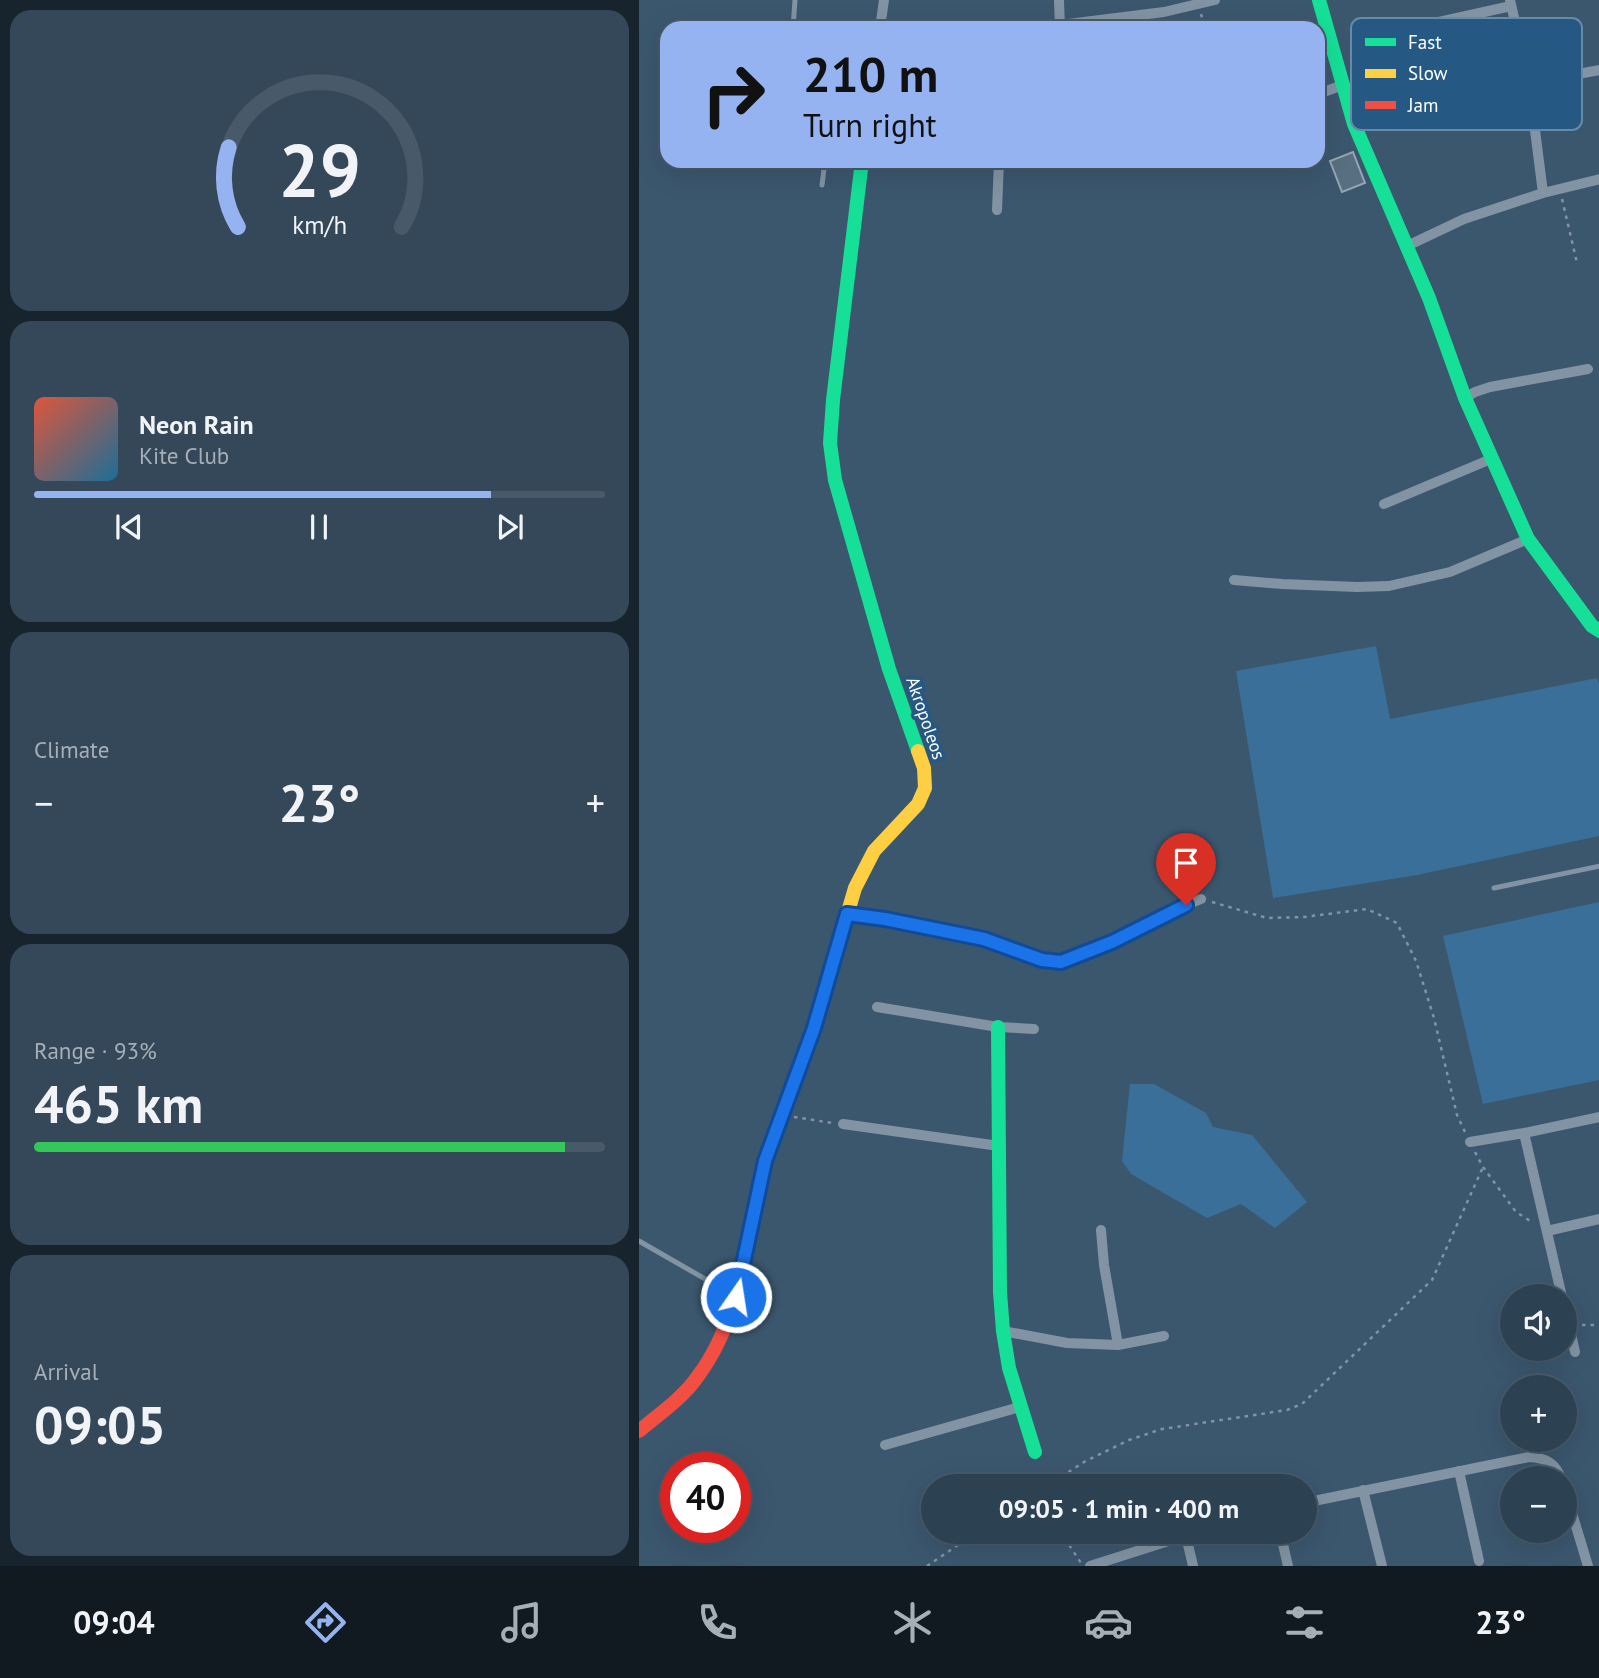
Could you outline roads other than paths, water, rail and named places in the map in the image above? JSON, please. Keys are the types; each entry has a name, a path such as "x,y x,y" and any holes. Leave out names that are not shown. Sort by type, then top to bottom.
{"street":[{"path":"881,21 884,0"},
{"path":"1059,0 1060,21"},
{"path":"1086,21 1163,6 1215,0"},
{"path":"1319,0 1325,21"},
{"path":"1453,18 1511,3"},
{"path":"1325,21 1351,113"},
{"path":"1325,91 1343,85"},
{"path":"1357,130 1429,299 1464,398 1528,539 1592,626 1599,631"},
{"path":"1535,130 1543,193"},
{"name":"Akropoleos","path":"639,1431 685,1392 710,1359 722,1336 736,1297 765,1161 814,1028 855,888 874,851 923,796 924,768 897,694 841,505 831,461 833,400 861,168"},
{"path":"997,211 999,168"},
{"path":"1407,246 1464,219 1543,193 1599,179"},
{"path":"1464,398 1490,387 1588,369"},
{"path":"1384,504 1491,459"},
{"path":"1234,580 1357,587 1389,586 1450,572 1528,539"},
{"path":"847,914 984,939 1042,960 1061,962 1112,942 1201,899"},
{"path":"877,1007 998,1027 1035,1029"},
{"path":"998,1027 1000,1292 1003,1331 1009,1368 1035,1452"},
{"path":"1470,1142 1599,1116"},
{"path":"843,1124 999,1146"},
{"path":"1524,1133 1559,1284"},
{"path":"1547,1231 1599,1219"},
{"path":"1100,1230 1118,1345"},
{"path":"1003,1331 1067,1343 1118,1345 1164,1336"},
{"path":"885,1445 1021,1407"},
{"path":"1317,1500 1519,1459 1539,1458 1555,1466"},
{"path":"1459,1471 1479,1561"},
{"path":"1362,1490 1382,1566"},
{"path":"1577,1530 1588,1566"},
{"path":"1090,1566 1160,1544"},
{"path":"1188,1544 1193,1566"},
{"path":"1282,1544 1288,1566"}],"lane":[{"path":"794,21 795,0"},
{"path":"822,185 824,168"},
{"path":"1494,888 1599,866"},
{"path":"639,1241 736,1297"}]}
